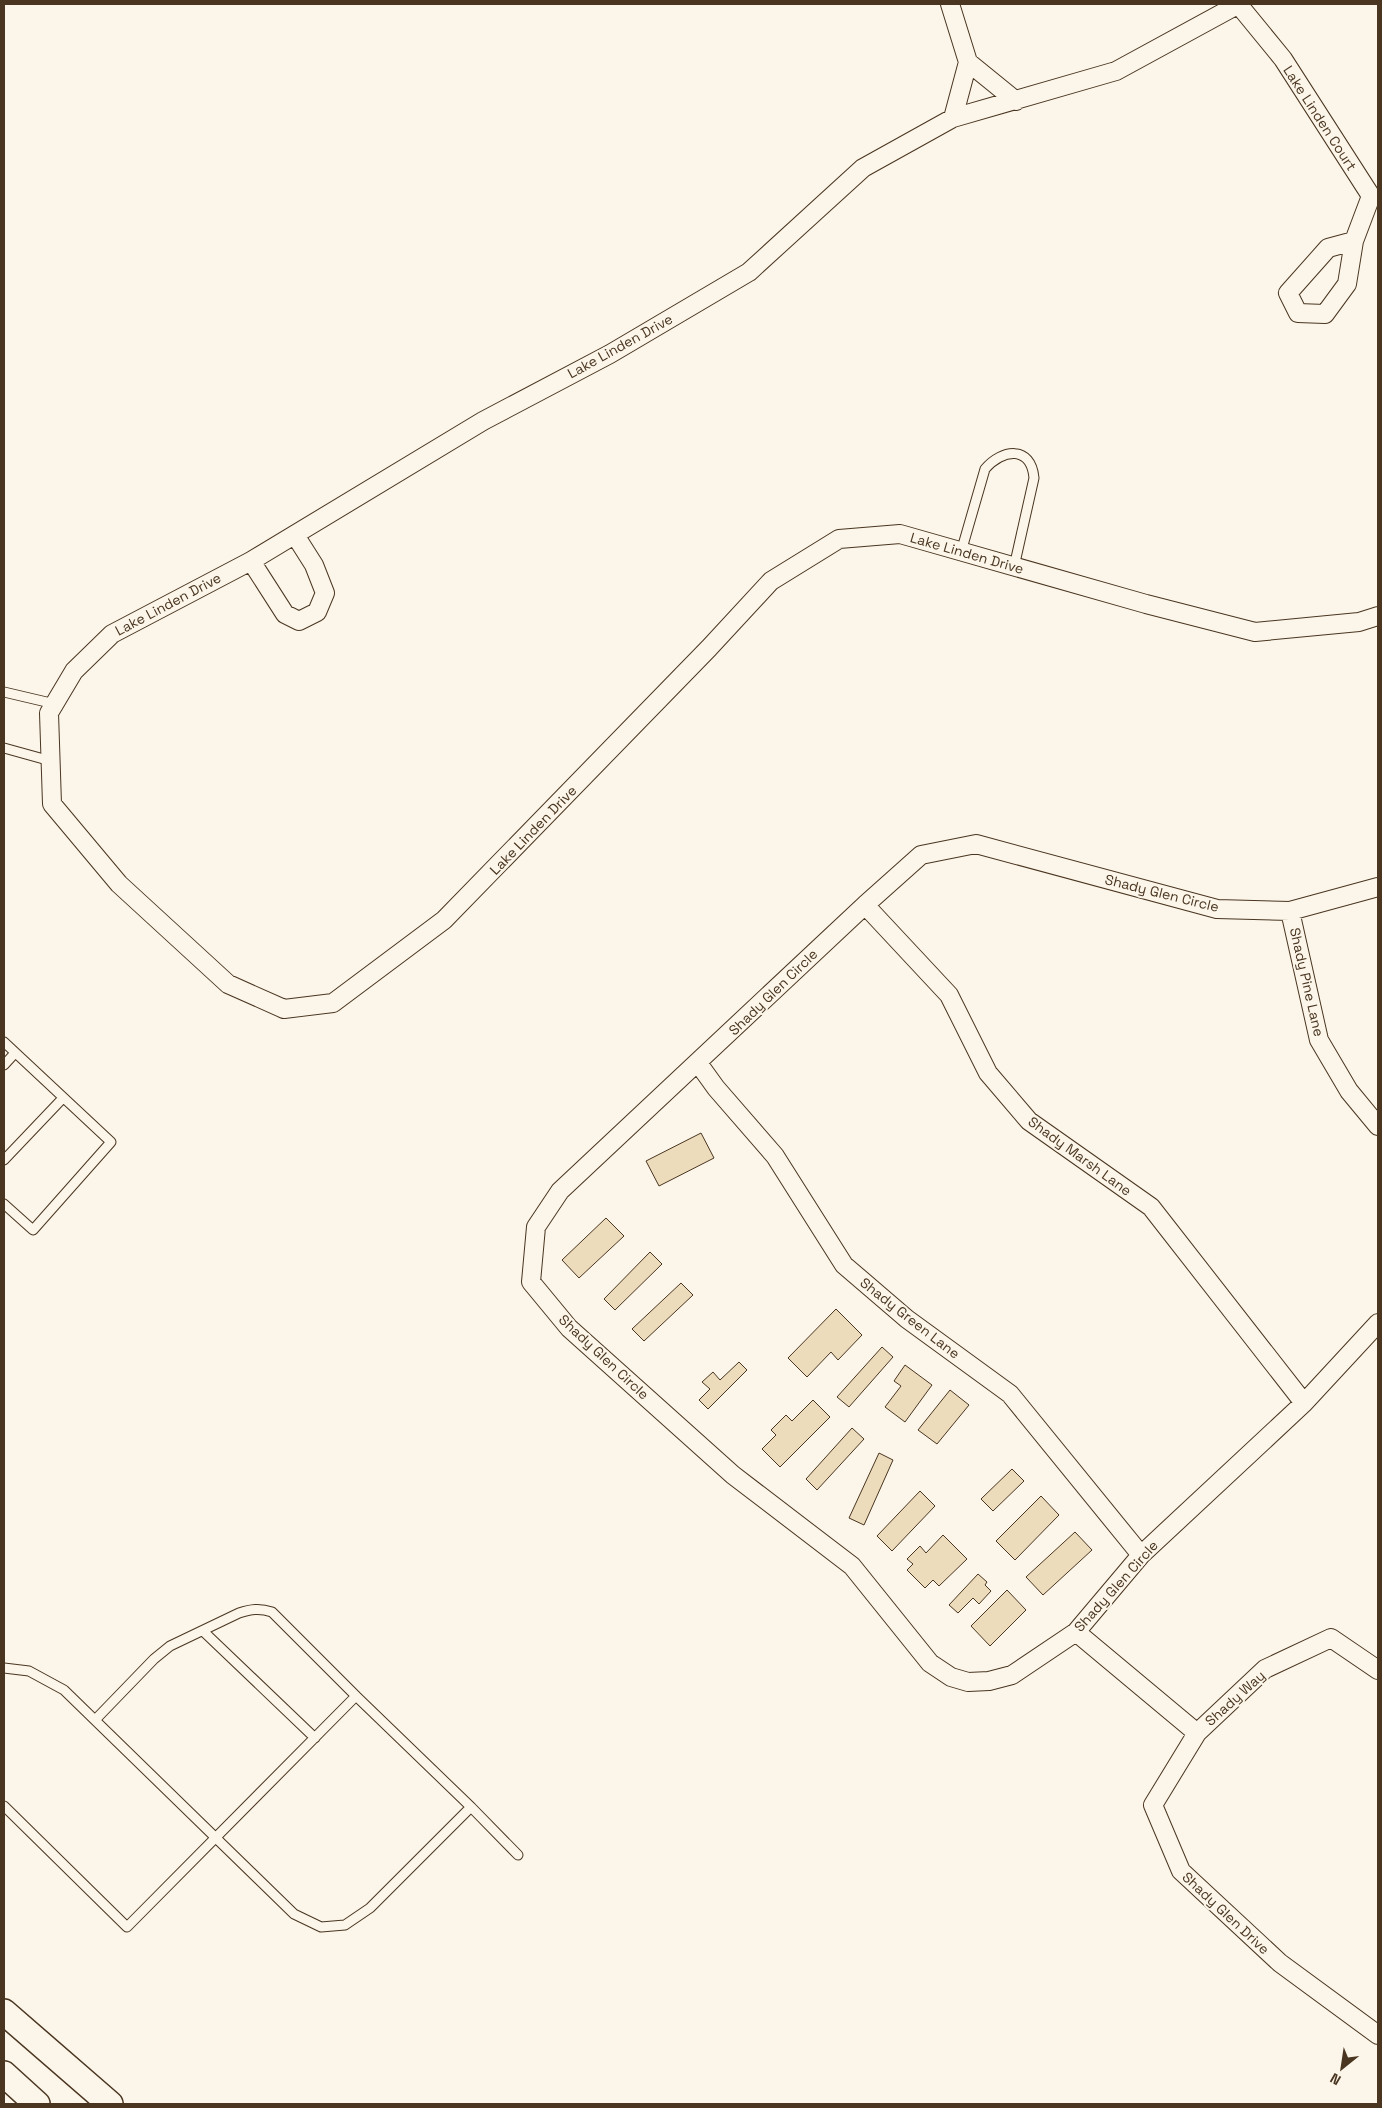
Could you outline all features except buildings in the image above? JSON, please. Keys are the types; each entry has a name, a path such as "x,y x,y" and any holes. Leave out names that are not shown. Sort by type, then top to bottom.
{"main road":[{"path":"4,2012 110,2104"},
{"path":"4,2074 37,2104"}],"street":[{"path":"950,4 968,62 953,118"},
{"name":"Lake Linden Drive","path":"1238,4 1116,71 953,118 863,168 749,272 610,354 483,421 251,561 112,634 74,671 49,713 52,804 119,884 228,984 284,1009 333,1003 444,920 710,648 771,581 839,539 900,534 1255,632 1359,622 1378,616"},
{"name":"Lake Linden Court","path":"1238,4 1283,59 1370,196 1354,241"},
{"path":"968,62 1016,101"},
{"path":"251,561 285,614 299,621 317,612 325,593 314,565 295,535"},
{"name":"Shady Glen Circle","path":"1378,887 1290,910 1217,908 976,844 921,855 865,905 560,1191 536,1227 531,1282 569,1328 733,1475 852,1566 930,1663 950,1677 968,1682 989,1681 1012,1675 1076,1632 1141,1556 1304,1403 1378,1323"},
{"name":"Shady Marsh Lane","path":"865,905 949,995 988,1073 1029,1121 1151,1207 1304,1403"},
{"name":"Shady Pine Lane","path":"1290,910 1319,1040 1349,1091 1378,1126"},
{"name":"Shady Green Lane","path":"698,1063 716,1088 776,1156 844,1265 907,1318 1010,1394 1141,1556"},
{"path":"1076,1632 1197,1733"},
{"name":"Shady Way","path":"1197,1733 1265,1669 1330,1638 1378,1670"},
{"name":"Shady Glen Drive","path":"1197,1733 1153,1805 1181,1871 1280,1963 1378,2035"}],"lane":[{"path":"961,552 986,469 993,459 1007,453 1016,453 1026,459 1033,470 1034,478 1014,567"},
{"path":"4,692 55,704"},
{"path":"4,748 51,761"},
{"path":"4,1042 111,1142 33,1230 4,1204"},
{"path":"4,1065 15,1053"},
{"path":"4,1160 63,1098"},
{"path":"95,1720 154,1659 170,1646 251,1610 262,1609 272,1612 518,1854"},
{"path":"202,1631 315,1738"},
{"path":"4,1668 29,1670 64,1690 294,1914 322,1927 346,1925 370,1908 471,1807"},
{"path":"4,1806 127,1928 356,1696"}]}
